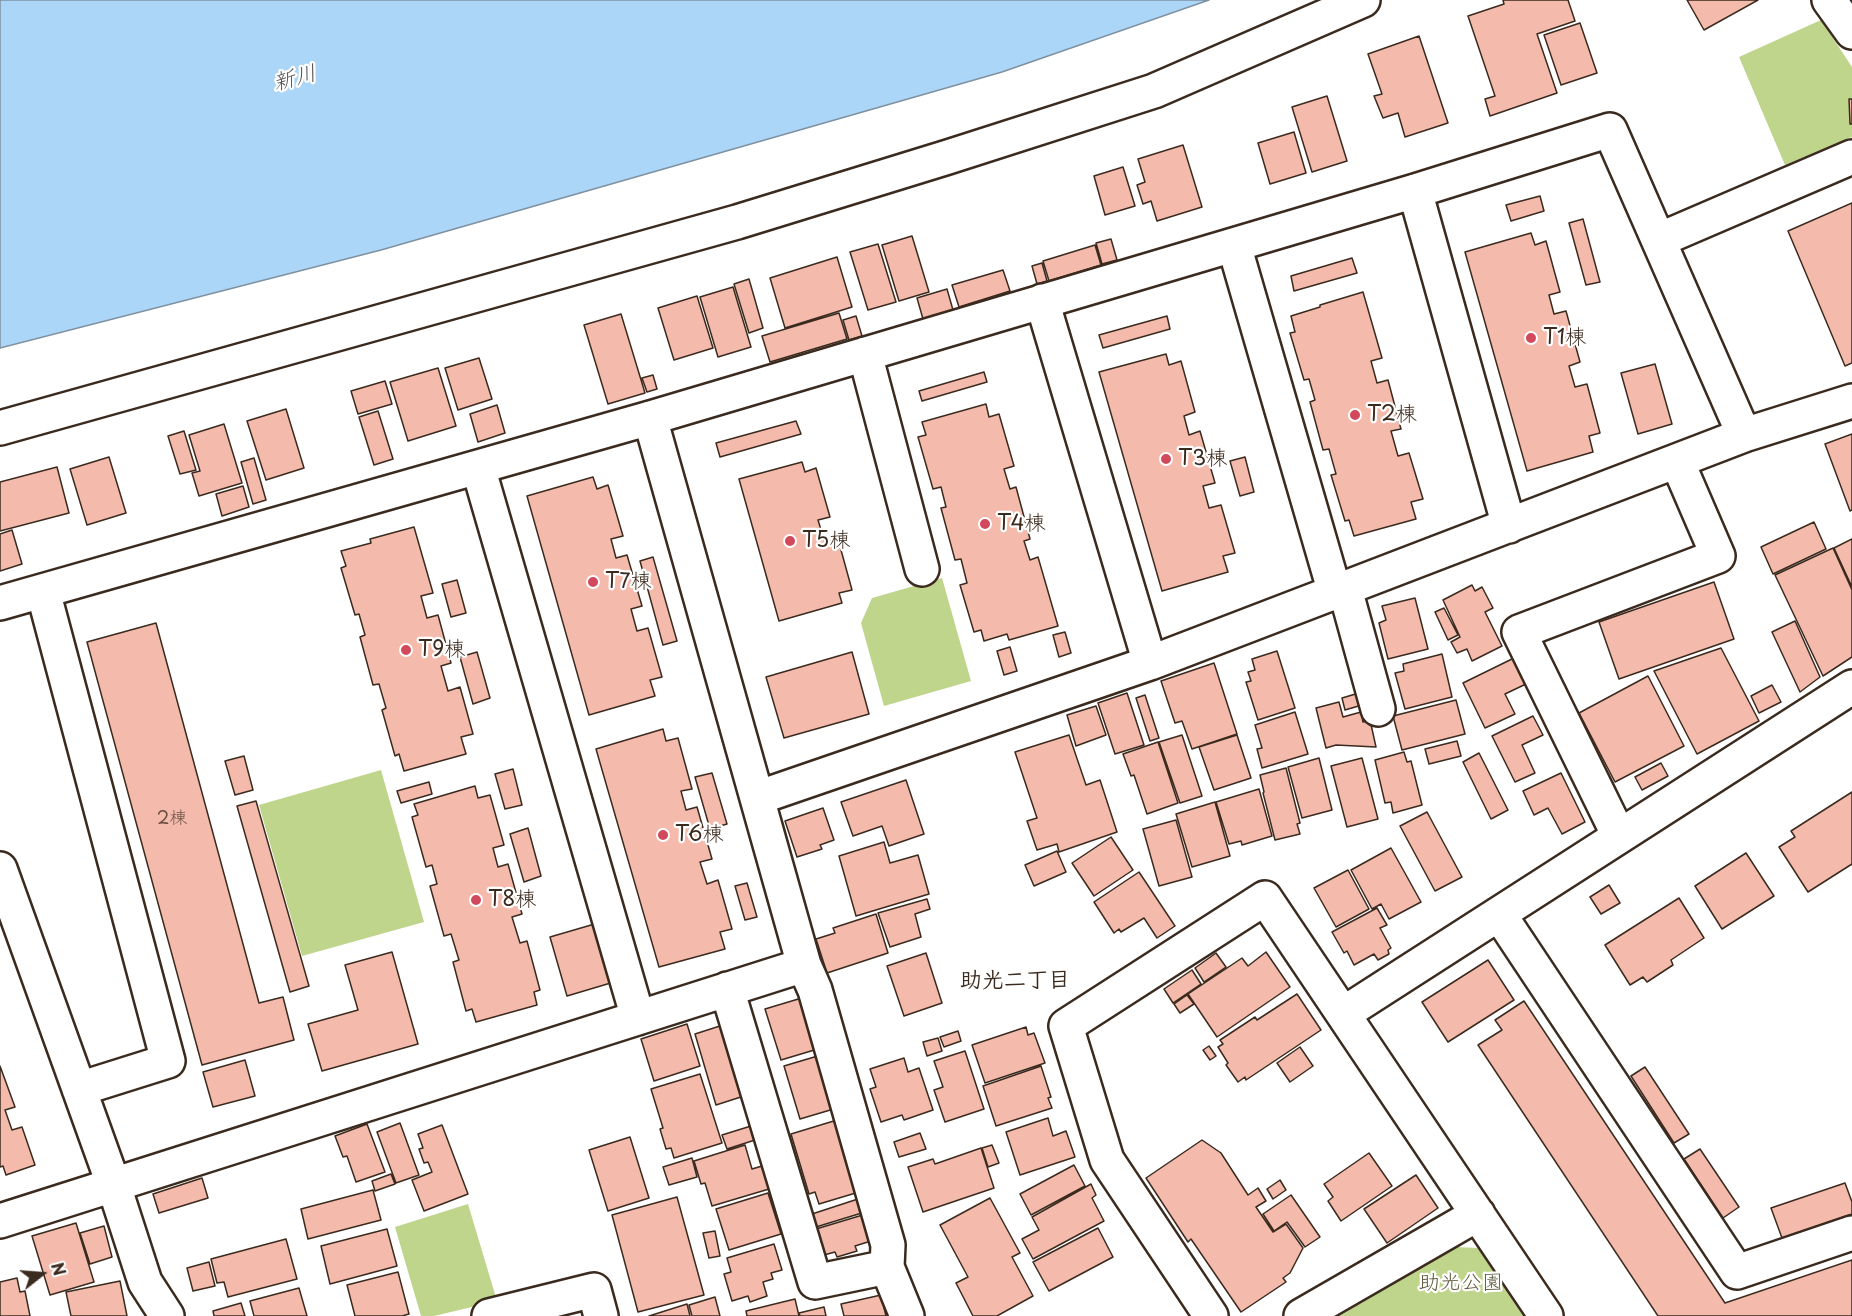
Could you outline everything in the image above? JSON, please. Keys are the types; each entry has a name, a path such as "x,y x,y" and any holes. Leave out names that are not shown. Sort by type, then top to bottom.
{"street":[{"path":"0,428 725,225 948,158 1154,91 1363,0"},
{"path":"1829,0 1852,32"},
{"path":"0,603 650,418 1415,191 1610,130 1744,435"},
{"path":"1659,240 1852,157"},
{"path":"1415,191 1509,526"},
{"path":"1234,245 1378,709"},
{"path":"1042,301 1150,663"},
{"path":"865,354 922,568"},
{"path":"757,798 1150,663 1744,435 1852,401"},
{"path":"650,418 804,965 815,990 888,1245 887,1267 907,1316"},
{"path":"1619,836 1519,632 1718,556 1677,461"},
{"path":"478,467 638,1018"},
{"path":"43,591 168,1061 79,1089"},
{"path":"1342,1014 1852,687"},
{"path":"0,869 114,1186 145,1282 167,1316"},
{"path":"1211,1316 1107,1160 1066,1026 1265,898 1546,1316"},
{"path":"1498,914 1737,1272 1852,1233"},
{"path":"0,1221 804,965"},
{"path":"728,990 815,1282 887,1267"},
{"path":"1301,1316 1478,1214"},
{"path":"489,1316 594,1290 601,1316"}],"green space":[{"path":"1821,20 1852,67 1852,137 1785,165 1739,57"},
{"path":"942,578 971,681 884,706 861,623 872,598"},
{"path":"381,770 424,922 302,956 259,805"},
{"path":"468,1204 497,1301 434,1316 421,1316 395,1227"},
{"name":"助光公園","path":"1456,1247 1479,1248 1523,1316 1339,1316"}],"water":[{"name":"新川","path":"0,0 1209,0 1002,72 381,250 0,348"}],"building":[{"path":"1503,0 1568,0 1575,21 1537,34 1557,93 1490,116 1485,99 1495,96 1468,16 1504,4"},
{"path":"1687,0 1758,0 1704,30"},
{"path":"1580,23 1597,73 1561,85 1544,35"},
{"path":"1419,36 1448,123 1405,137 1398,113 1383,118 1374,96 1382,94 1368,54"},
{"path":"1327,96 1347,161 1312,172 1292,107"},
{"path":"1849,99 1852,99 1852,124 1850,124"},
{"path":"1294,132 1306,173 1270,184 1258,143"},
{"path":"1183,145 1202,207 1157,221 1151,201 1143,204 1137,185 1145,182 1138,159"},
{"path":"1123,167 1135,206 1105,215 1094,176"},
{"path":"1540,196 1544,211 1511,221 1506,205"},
{"path":"1852,203 1852,363 1845,366 1788,231"},
{"path":"1583,219 1600,282 1586,285 1569,223"},
{"name":"T1棟","path":"1531,233 1535,245 1546,241 1560,292 1549,295 1554,314 1566,311 1580,362 1569,366 1575,387 1587,384 1600,433 1589,436 1593,452 1527,471 1465,252"},
{"path":"912,236 929,292 899,301 882,245"},
{"path":"1111,239 1117,260 1102,264 1096,243"},
{"path":"878,244 896,302 868,310 850,252"},
{"path":"1095,245 1101,265 1049,281 1043,261"},
{"path":"837,257 852,307 785,328 770,278"},
{"path":"1352,258 1357,273 1294,291 1291,276"},
{"path":"1042,263 1047,281 1037,284 1032,266"},
{"path":"1003,270 1010,291 959,307 952,285"},
{"path":"749,279 763,328 749,333 734,284"},
{"path":"733,287 751,347 718,357 700,297"},
{"path":"947,289 953,310 923,319 917,298"},
{"name":"T2棟","path":"1363,292 1382,358 1371,361 1377,383 1388,380 1401,429 1391,431 1398,456 1409,453 1423,499 1411,502 1416,519 1354,536 1349,520 1345,521 1331,475 1336,474 1329,449 1323,450 1310,402 1315,400 1309,379 1304,380 1290,333 1295,332 1291,316"},
{"path":"697,296 713,348 674,360 658,308"},
{"path":"839,313 847,339 770,362 762,336"},
{"path":"621,314 645,393 608,404 584,325"},
{"path":"856,316 862,336 849,340 843,320"},
{"path":"1167,316 1170,329 1103,348 1099,335"},
{"name":"T3棟","path":"1166,354 1169,365 1181,361 1195,412 1184,416 1189,435 1200,431 1215,483 1203,486 1209,508 1221,505 1235,553 1223,556 1228,572 1162,591 1099,372"},
{"path":"479,358 492,399 458,410 445,368"},
{"path":"1655,364 1672,424 1638,434 1621,373"},
{"path":"438,368 456,426 408,441 390,382"},
{"path":"984,372 987,382 922,401 919,391"},
{"path":"653,375 657,389 647,392 642,378"},
{"path":"385,381 392,404 358,414 351,391"},
{"name":"T4棟","path":"986,404 989,417 999,414 1014,466 1004,469 1010,489 1016,487 1030,539 1024,541 1030,560 1038,557 1058,626 1009,640 1007,634 984,641 981,630 974,632 960,585 967,583 961,559 955,560 941,508 946,507 941,487 933,489 918,437 926,435 922,422"},
{"path":"497,405 505,433 478,442 470,414"},
{"path":"286,409 304,468 266,480 247,421"},
{"path":"378,411 393,459 374,465 359,417"},
{"path":"796,421 801,434 720,457 716,443"},
{"path":"224,424 242,483 199,496 192,473 200,471 189,435"},
{"path":"184,431 196,470 180,474 168,436"},
{"path":"1852,434 1852,510 1850,511 1825,444"},
{"path":"109,457 126,513 87,525 70,469"},
{"path":"1245,457 1254,492 1240,496 1230,461"},
{"path":"254,458 266,500 253,504 241,462"},
{"name":"T5棟","path":"802,462 805,472 816,468 830,517 818,520 825,543 838,539 852,590 839,593 842,603 779,621 739,479"},
{"path":"57,467 69,513 0,531 0,482"},
{"name":"T7棟","path":"593,477 597,489 608,485 623,536 611,539 616,558 627,555 642,606 631,609 637,631 648,628 662,677 650,680 655,696 589,715 527,496"},
{"path":"243,486 249,507 222,516 216,494"},
{"path":"1814,522 1826,549 1773,574 1761,547"},
{"name":"T9棟","path":"414,527 433,593 421,596 427,618 438,615 451,663 441,666 448,691 460,687 473,734 461,737 466,754 404,771 399,754 395,756 382,710 386,708 379,684 373,685 360,637 365,635 359,614 355,615 341,568 346,566 341,551 371,543 370,539"},
{"path":"12,530 22,564 0,571 0,534"},
{"path":"1852,539 1852,587 1834,548"},
{"path":"1833,548 1852,590 1852,657 1823,676 1775,575"},
{"path":"653,557 677,641 663,645 640,561"},
{"path":"457,580 466,613 451,617 442,584"},
{"path":"1714,582 1734,639 1619,679 1599,622"},
{"path":"1472,585 1475,591 1482,587 1493,608 1485,612 1502,646 1472,661 1467,649 1457,653 1451,642 1460,637 1443,600"},
{"path":"1415,598 1428,649 1388,659 1379,623 1386,620 1382,606"},
{"path":"1444,608 1458,635 1448,640 1435,612"},
{"path":"1795,621 1820,677 1800,692 1772,632"},
{"path":"156,623 259,1003 283,997 294,1040 202,1065 87,642"},
{"path":"1065,632 1071,653 1059,657 1053,635"},
{"path":"1010,647 1017,671 1004,675 997,651"},
{"path":"1721,648 1759,721 1697,754 1654,671"},
{"path":"1277,651 1295,708 1258,720 1246,682 1251,681 1248,672 1255,670 1252,659"},
{"path":"477,652 490,698 473,704 460,657"},
{"path":"852,652 869,714 784,738 766,677"},
{"path":"1442,654 1452,697 1405,709 1395,673 1404,671 1403,664"},
{"path":"1514,658 1526,684 1505,694 1515,714 1485,728 1463,683"},
{"path":"1214,663 1237,734 1192,749 1182,721 1175,723 1161,681"},
{"path":"1648,676 1684,746 1615,782 1579,713"},
{"path":"1772,685 1781,702 1759,713 1751,696"},
{"path":"1127,693 1144,745 1115,754 1098,703"},
{"path":"1359,693 1362,705 1345,710 1342,698"},
{"path":"1145,695 1159,738 1150,741 1136,698"},
{"path":"1456,700 1465,734 1402,750 1393,716"},
{"path":"1339,702 1343,717 1361,712 1363,722 1370,720 1376,747 1336,745 1326,748 1316,708"},
{"path":"1096,706 1106,735 1076,746 1067,715"},
{"path":"1295,712 1308,754 1262,768 1257,749 1262,748 1255,725"},
{"path":"1533,716 1543,735 1522,745 1535,773 1515,782 1492,736"},
{"name":"T6棟","path":"663,729 666,741 678,738 692,789 681,791 686,810 697,807 712,859 700,862 707,884 718,880 732,929 720,932 725,949 659,967 596,749"},
{"path":"1069,735 1086,785 1100,780 1117,832 1059,852 1057,844 1037,850 1027,821 1037,818 1015,752"},
{"path":"1182,735 1202,796 1180,803 1159,742"},
{"path":"1237,735 1251,778 1214,790 1199,747"},
{"path":"1457,741 1461,756 1429,764 1425,749"},
{"path":"1158,742 1178,803 1147,814 1134,775 1131,776 1123,754"},
{"path":"1404,752 1407,762 1411,761 1422,805 1393,813 1391,802 1385,803 1375,760"},
{"path":"1479,753 1508,810 1491,819 1463,762"},
{"path":"244,756 253,790 235,795 225,761"},
{"path":"1319,758 1332,810 1302,818 1288,767"},
{"path":"1362,758 1378,819 1347,827 1331,766"},
{"path":"1661,763 1668,776 1642,790 1635,777"},
{"path":"1286,768 1300,823 1297,824 1300,834 1275,840 1260,775"},
{"path":"513,769 522,805 505,809 495,774"},
{"path":"712,773 727,824 710,829 695,777"},
{"path":"1561,773 1585,822 1562,834 1548,808 1534,815 1523,791"},
{"path":"906,780 924,834 889,846 882,826 853,836 841,802"},
{"path":"429,782 432,794 401,803 397,791"},
{"name":"T8棟","path":"475,786 478,798 490,795 504,845 493,848 498,867 508,864 522,914 512,917 520,943 527,941 540,990 534,992 537,1005 476,1022 472,1009 466,1011 453,962 459,960 451,934 444,936 430,886 437,884 432,865 426,867 412,817 418,815 414,804"},
{"path":"1259,789 1272,836 1242,845 1241,841 1229,844 1216,802"},
{"path":"1852,792 1852,864 1808,892 1779,847 1795,837 1791,831"},
{"path":"256,801 309,986 290,992 237,806"},
{"path":"1215,802 1230,856 1192,867 1176,814"},
{"path":"823,808 834,840 820,845 822,849 797,857 785,821"},
{"path":"1427,812 1462,877 1435,891 1400,826"},
{"path":"1176,820 1192,877 1159,886 1143,829"},
{"path":"528,828 541,876 524,882 510,834"},
{"path":"1111,837 1133,870 1094,896 1072,863"},
{"path":"884,842 890,863 918,855 929,894 856,916 839,856"},
{"path":"1391,848 1421,902 1389,919 1381,904 1372,909 1351,870"},
{"path":"1057,851 1066,872 1034,886 1025,865"},
{"path":"1746,853 1774,896 1722,929 1695,886"},
{"path":"1348,870 1369,909 1336,927 1314,888"},
{"path":"1139,872 1175,926 1157,938 1144,918 1121,932 1119,929 1114,933 1094,902"},
{"path":"747,883 757,917 745,920 735,886"},
{"path":"1609,885 1620,903 1601,914 1590,897"},
{"path":"1679,898 1704,938 1671,960 1673,965 1647,982 1643,977 1630,985 1605,945"},
{"path":"927,899 930,909 915,914 921,937 890,947 878,913"},
{"path":"1377,908 1387,925 1380,928 1391,948 1388,950 1389,954 1378,960 1374,954 1354,965 1347,951 1344,953 1332,932"},
{"path":"876,914 888,953 827,973 816,939 835,933 833,928"},
{"path":"598,923 614,982 567,996 550,937"},
{"path":"392,952 418,1044 322,1071 308,1024 358,1010 345,965"},
{"path":"1266,952 1290,987 1217,1037 1188,994 1242,958 1248,966"},
{"path":"926,953 942,1003 904,1016 887,966"},
{"path":"1216,953 1226,967 1204,982 1195,968"},
{"path":"1488,960 1514,1000 1448,1042 1422,1002"},
{"path":"1192,970 1201,984 1173,1003 1164,989"},
{"path":"1297,994 1321,1030 1246,1080 1245,1077 1238,1082 1226,1065 1228,1063 1218,1047 1223,1044 1220,1040 1255,1017 1257,1020"},
{"path":"1187,995 1194,1004 1180,1013 1174,1004"},
{"path":"805,997 821,1048 781,1060 765,1009"},
{"path":"1524,1001 1725,1303 1852,1260 1852,1316 1658,1316 1478,1045 1502,1030 1495,1020"},
{"path":"687,1024 700,1066 654,1081 641,1039"},
{"path":"723,1025 744,1096 716,1105 695,1034"},
{"path":"1026,1027 1028,1035 1034,1033 1045,1063 985,1083 972,1045"},
{"path":"958,1031 961,1041 944,1047 940,1037"},
{"path":"938,1038 942,1051 927,1056 923,1042"},
{"path":"1209,1046 1216,1056 1210,1060 1203,1050"},
{"path":"1300,1047 1313,1066 1290,1082 1277,1063"},
{"path":"965,1051 984,1109 945,1122 934,1090 943,1087 934,1061"},
{"path":"821,1055 837,1108 800,1119 784,1066"},
{"path":"904,1058 908,1072 919,1068 933,1110 904,1120 902,1115 881,1122 870,1089 876,1087 870,1069"},
{"path":"245,1060 255,1096 213,1107 203,1072"},
{"path":"0,1066 15,1107 5,1110 12,1130 22,1127 35,1165 6,1175 3,1166 0,1167"},
{"path":"1041,1066 1051,1097 1048,1098 1052,1108 996,1126 983,1086"},
{"path":"1645,1067 1689,1134 1674,1143 1631,1076"},
{"path":"700,1074 722,1143 674,1158 671,1148 666,1149 660,1129 663,1128 651,1089"},
{"path":"1048,1118 1053,1136 1066,1131 1075,1157 1020,1175 1006,1132"},
{"path":"837,1120 859,1192 819,1204 815,1192 809,1194 791,1134"},
{"path":"400,1123 419,1175 396,1183 377,1132"},
{"path":"367,1124 385,1172 356,1182 347,1156 343,1157 335,1136"},
{"path":"442,1125 468,1194 424,1211 412,1180 432,1172 428,1162 424,1163 419,1149 423,1148 418,1134"},
{"path":"751,1126 755,1140 727,1149 722,1135"},
{"path":"920,1133 926,1149 899,1157 894,1142"},
{"path":"630,1137 649,1198 608,1211 589,1150"},
{"path":"1202,1140 1221,1153 1248,1195 1258,1188 1266,1201 1256,1207 1273,1232 1286,1224 1303,1248 1290,1273 1283,1278 1286,1282 1241,1312 1191,1239 1188,1242 1146,1178"},
{"path":"745,1145 752,1169 762,1166 769,1189 712,1206 705,1183 701,1184 694,1161"},
{"path":"992,1145 999,1163 988,1167 982,1148"},
{"path":"981,1148 994,1188 923,1212 908,1167 933,1159 935,1164"},
{"path":"1700,1149 1739,1207 1723,1218 1684,1159"},
{"path":"1369,1153 1392,1186 1341,1221 1328,1201 1333,1197 1324,1184"},
{"path":"692,1158 697,1177 669,1185 663,1167"},
{"path":"1074,1165 1085,1186 1031,1215 1020,1194"},
{"path":"391,1174 395,1184 375,1191 372,1181"},
{"path":"1416,1175 1438,1208 1387,1243 1364,1209"},
{"path":"202,1178 208,1198 159,1213 153,1194"},
{"path":"1280,1180 1286,1190 1273,1199 1267,1189"},
{"path":"1845,1183 1852,1202 1852,1214 1782,1238 1771,1208"},
{"path":"1091,1184 1096,1195 1092,1198 1104,1221 1033,1259 1022,1239 1039,1230 1032,1217"},
{"path":"373,1190 381,1220 308,1239 301,1209"},
{"path":"768,1193 781,1234 729,1250 716,1209"},
{"path":"1291,1195 1320,1237 1305,1247 1287,1222 1274,1231 1263,1214"},
{"path":"677,1197 704,1295 638,1312 612,1215"},
{"path":"861,1198 865,1212 816,1227 812,1214"},
{"path":"990,1198 1020,1253 1012,1257 1033,1296 997,1316 973,1316 956,1283 968,1277 940,1225"},
{"path":"866,1214 874,1240 855,1246 857,1251 837,1257 835,1252 824,1255 816,1229"},
{"path":"76,1223 94,1282 50,1295 32,1236"},
{"path":"104,1226 112,1257 90,1264 80,1233"},
{"path":"1098,1228 1113,1257 1049,1291 1033,1262"},
{"path":"387,1229 397,1266 330,1284 321,1246"},
{"path":"715,1231 720,1256 709,1258 703,1233"},
{"path":"286,1239 297,1279 228,1297 224,1282 217,1283 211,1259"},
{"path":"774,1244 782,1270 771,1273 773,1279 763,1282 767,1296 750,1302 748,1296 732,1301 724,1274 731,1272 727,1258"},
{"path":"209,1262 215,1286 193,1291 187,1268"},
{"path":"398,1272 409,1314 355,1316 347,1285"},
{"path":"17,1278 20,1292 25,1291 30,1316 0,1316 0,1282"},
{"path":"120,1281 127,1316 71,1316 66,1292"},
{"path":"299,1288 307,1316 254,1316 250,1301"},
{"path":"881,1295 886,1316 844,1316 841,1304"},
{"path":"715,1297 720,1316 692,1316 689,1305"},
{"path":"795,1299 799,1316 747,1316 746,1311"},
{"path":"241,1303 245,1316 214,1316 213,1311"},
{"path":"687,1304 690,1316 649,1316"},
{"path":"824,1307 826,1316 800,1316 799,1313"}],"place":[{"name":"T1棟","path":"1531,338"},
{"name":"T2棟","path":"1355,415"},
{"name":"T3棟","path":"1166,459"},
{"name":"T4棟","path":"985,524"},
{"name":"T5棟","path":"790,541"},
{"name":"T7棟","path":"593,582"},
{"name":"T9棟","path":"406,650"},
{"name":"T6棟","path":"663,835"},
{"name":"T8棟","path":"476,900"}],"district":[{"name":"助光二丁目","path":"1015,981"}]}
